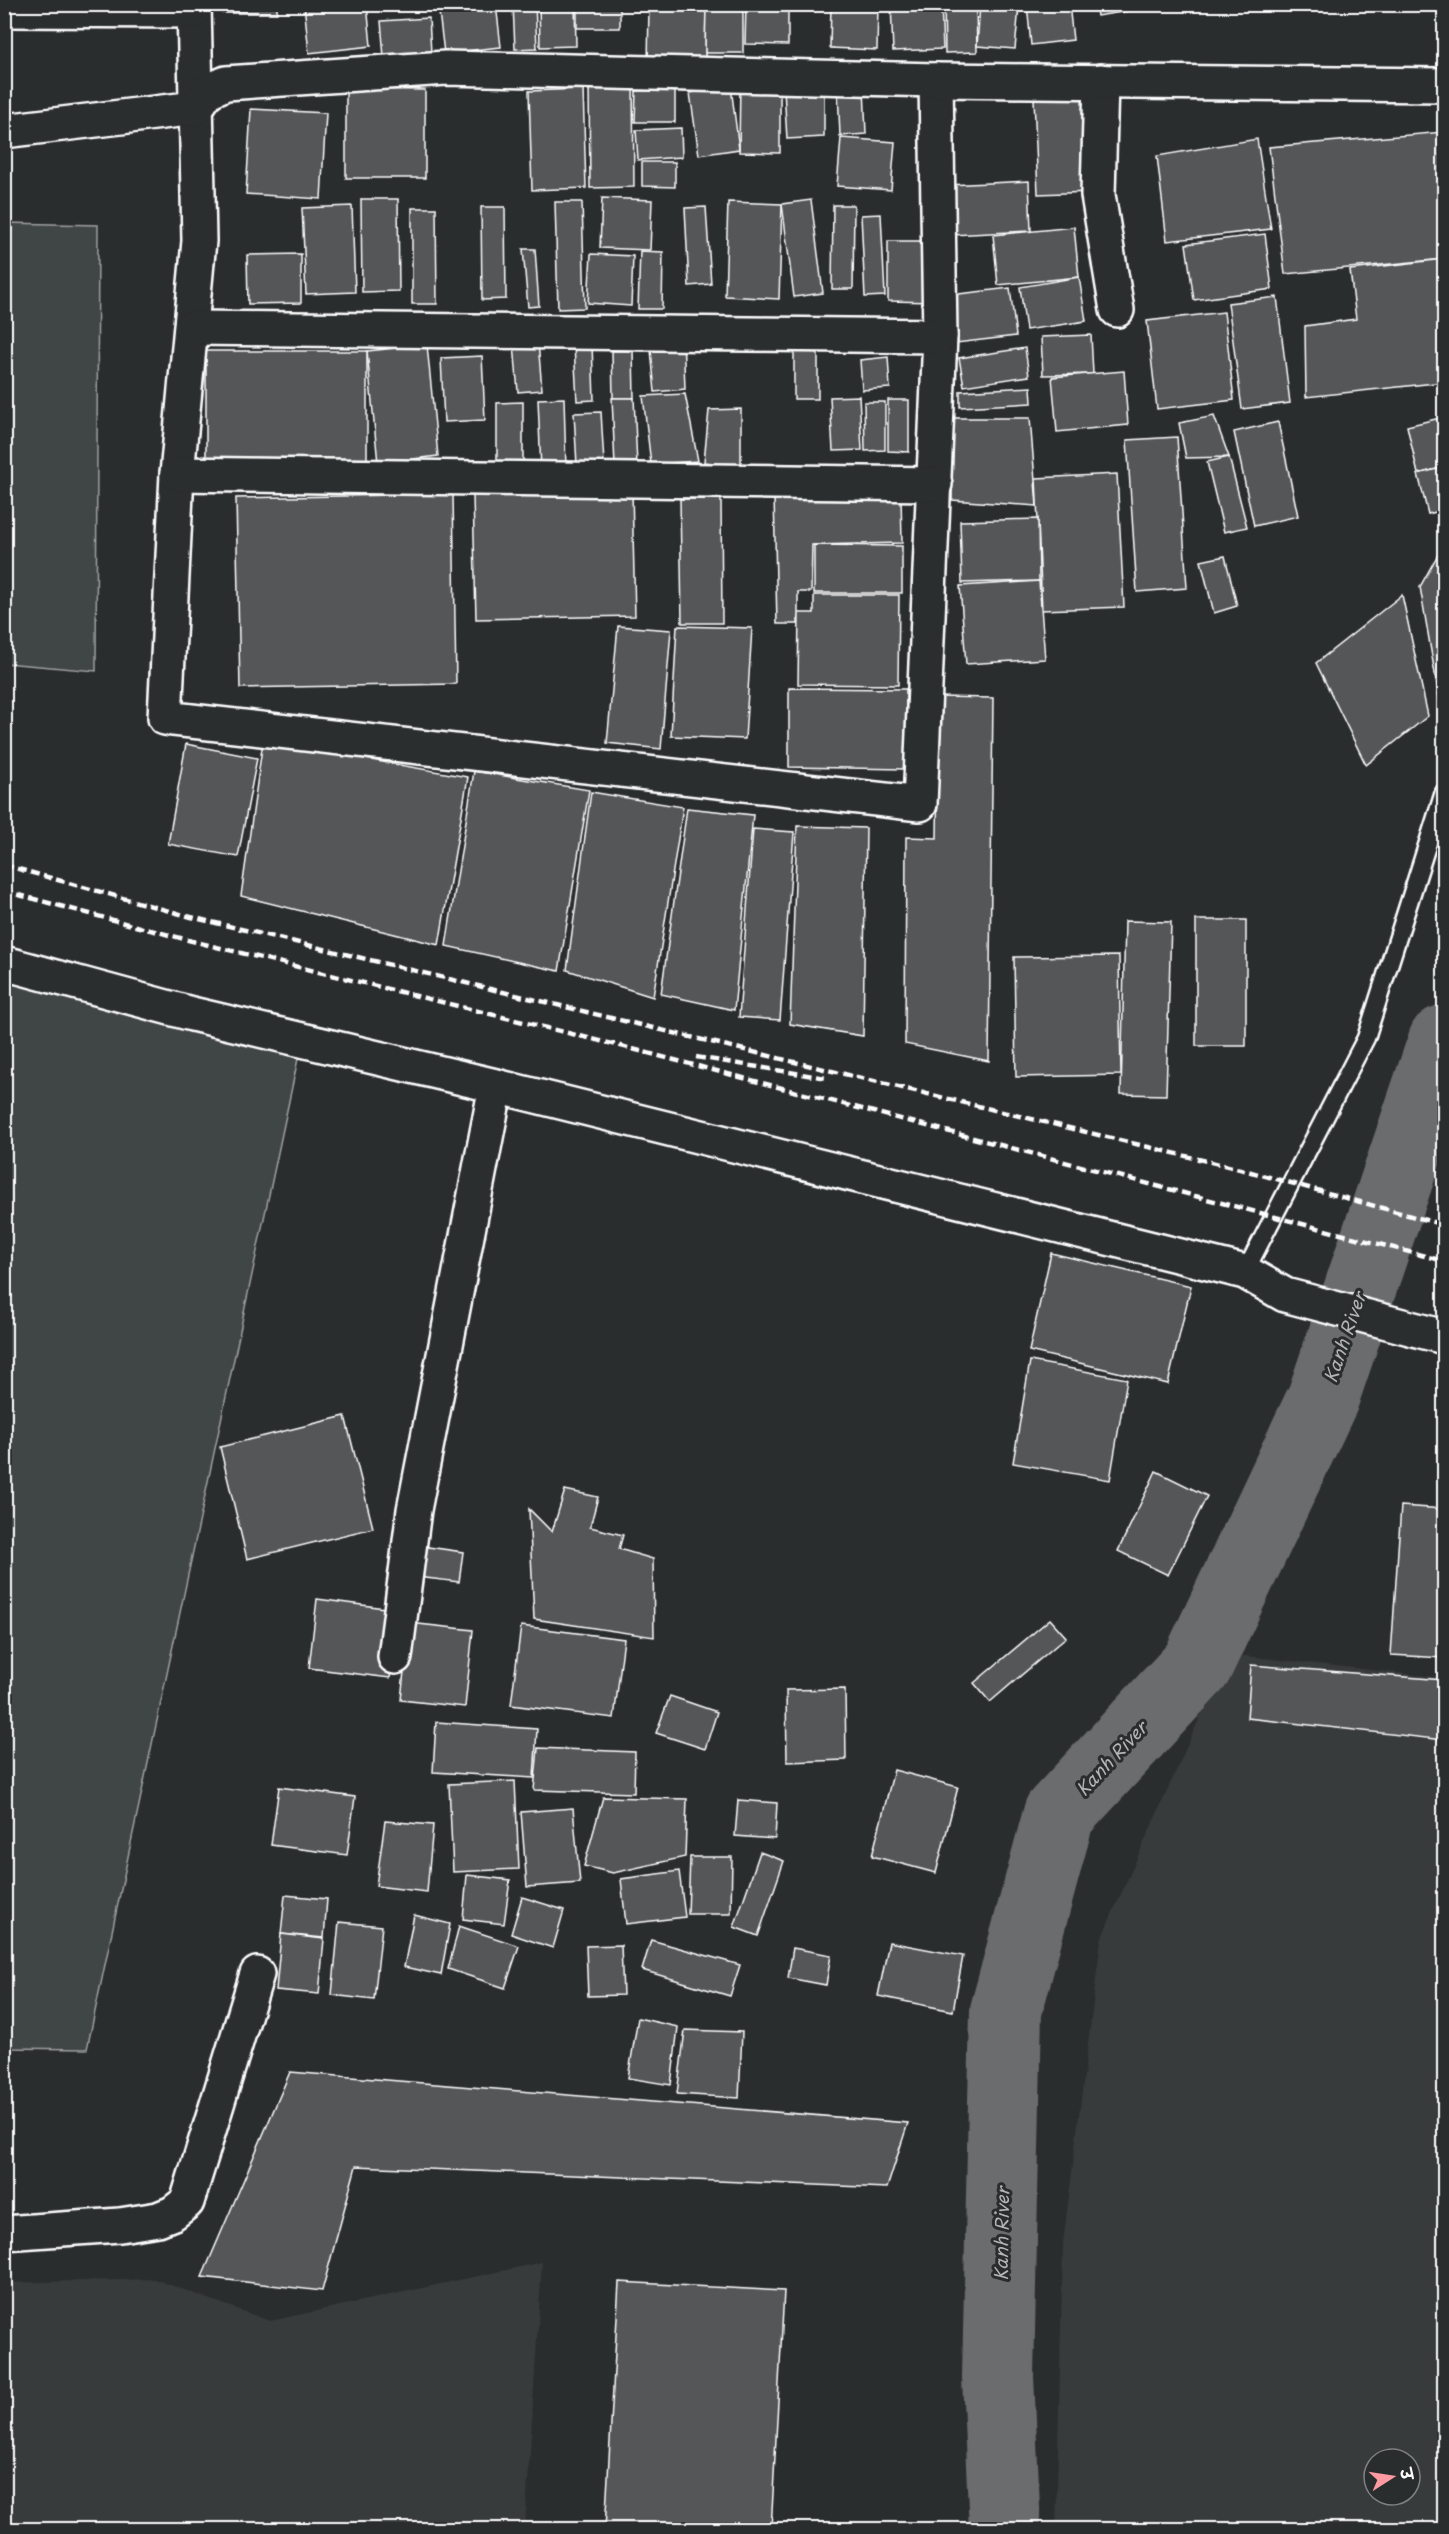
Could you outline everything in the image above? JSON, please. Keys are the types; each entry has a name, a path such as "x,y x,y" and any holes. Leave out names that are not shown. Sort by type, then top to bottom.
{"street":[{"path":"4,10 194,8 199,242 177,474 165,718 920,804 940,336 936,80"},
{"path":"4,131 196,108 208,91 226,83 446,68 936,80 1444,85"},
{"path":"1101,81 1098,195 1118,310"},
{"path":"192,328 940,336"},
{"path":"177,474 935,484"},
{"path":"4,963 192,1014 496,1086 1245,1272 1286,1295 1444,1337"},
{"path":"396,1657 414,1510 496,1086"},
{"path":"4,2233 120,2226 149,2221 173,2213 187,2202 257,1974"}],"lane":[{"path":"1245,1272 1366,1038 1444,792"}],"shaded area":[{"path":"5,223 98,225 96,671 5,663"},
{"path":"4,963 302,1040 87,2049 5,2048"},
{"path":"1228,1654 1444,1678 1444,2529 1056,2530 1063,2243 1101,1939"},
{"path":"542,2262 525,2529 5,2529 5,2283 154,2279 270,2321"}],"building":[{"path":"222,4 277,4 277,13 222,13"},
{"path":"304,4 367,4 371,46 309,53"},
{"path":"438,4 496,4 501,47 444,53"},
{"path":"513,4 535,4 537,48 515,49"},
{"path":"539,4 575,4 576,46 540,47"},
{"path":"577,4 620,4 620,28 577,28"},
{"path":"649,4 706,4 705,67 648,66"},
{"path":"706,4 743,4 743,53 705,53"},
{"path":"746,4 788,4 788,45 745,44"},
{"path":"831,4 878,4 877,50 830,48"},
{"path":"891,4 941,4 943,49 893,51"},
{"path":"944,4 976,4 977,52 945,53"},
{"path":"980,4 1019,7 1015,49 977,46"},
{"path":"1027,4 1069,4 1073,40 1031,45"},
{"path":"1095,4 1128,4 1128,11 1097,16"},
{"path":"429,18 431,53 384,57 381,21"},
{"path":"740,81 780,81 780,153 739,152"},
{"path":"589,84 633,84 634,187 590,188"},
{"path":"731,87 739,149 699,155 690,93"},
{"path":"864,88 866,134 840,136 838,89"},
{"path":"346,89 425,90 425,178 346,178"},
{"path":"583,89 586,188 532,190 529,91"},
{"path":"824,89 824,137 787,139 784,90"},
{"path":"675,90 675,122 635,122 636,91"},
{"path":"1086,95 1091,192 1038,194 1034,98"},
{"path":"251,109 326,113 321,199 246,194"},
{"path":"681,128 682,157 638,160 636,130"},
{"path":"1444,132 1444,259 1285,274 1269,147"},
{"path":"841,138 895,142 891,190 837,186"},
{"path":"1257,139 1271,229 1167,241 1157,156"},
{"path":"642,162 675,162 675,187 642,186"},
{"path":"1029,181 1031,231 951,235 948,185"},
{"path":"602,198 652,200 650,250 600,248"},
{"path":"361,199 398,199 399,291 362,292"},
{"path":"811,200 823,293 794,297 782,204"},
{"path":"555,202 582,202 585,308 558,309"},
{"path":"728,202 782,204 779,299 725,296"},
{"path":"833,205 854,205 853,289 832,289"},
{"path":"352,206 355,292 306,294 302,208"},
{"path":"481,207 505,207 506,299 482,300"},
{"path":"706,207 711,284 689,286 685,208"},
{"path":"412,208 436,208 437,304 412,304"},
{"path":"881,214 885,296 865,297 861,215"},
{"path":"1074,227 1079,277 998,285 993,235"},
{"path":"1265,234 1272,289 1194,300 1186,244"},
{"path":"888,241 935,241 934,302 888,301"},
{"path":"523,249 535,249 539,306 528,307"},
{"path":"640,251 663,252 662,309 638,309"},
{"path":"301,254 301,303 248,304 247,255"},
{"path":"591,254 633,256 631,306 588,303"},
{"path":"1444,259 1444,382 1306,397 1305,326 1356,319 1350,270"},
{"path":"1079,277 1086,321 1026,330 1020,287"},
{"path":"1010,288 1016,336 956,343 950,295"},
{"path":"1277,297 1290,403 1242,409 1228,303"},
{"path":"1224,312 1234,400 1157,409 1147,321"},
{"path":"1091,335 1093,374 1043,375 1041,337"},
{"path":"683,336 685,389 655,392 650,339"},
{"path":"538,342 542,390 518,392 514,344"},
{"path":"592,344 594,400 577,401 574,345"},
{"path":"427,345 438,456 378,463 367,351"},
{"path":"1025,348 1029,376 964,386 959,358"},
{"path":"206,351 367,351 367,464 206,464"},
{"path":"612,351 633,351 634,398 613,398"},
{"path":"794,351 818,351 818,399 794,399"},
{"path":"482,356 485,420 444,422 441,358"},
{"path":"888,357 890,388 862,390 860,360"},
{"path":"1124,371 1128,425 1057,432 1052,377"},
{"path":"1031,387 1032,403 960,407 960,391"},
{"path":"685,394 698,461 651,464 643,396"},
{"path":"859,396 862,450 833,451 830,397"},
{"path":"564,398 566,470 541,471 538,399"},
{"path":"612,398 634,398 637,465 615,466"},
{"path":"888,400 909,400 909,452 888,451"},
{"path":"523,402 523,465 497,465 497,403"},
{"path":"864,402 885,402 885,450 865,451"},
{"path":"741,409 741,466 704,462 709,410"},
{"path":"601,412 604,464 577,465 574,413"},
{"path":"1214,416 1229,457 1186,458 1179,423"},
{"path":"1444,417 1444,467 1418,474 1407,426"},
{"path":"953,418 1030,418 1037,506 952,500"},
{"path":"1278,422 1298,516 1254,526 1234,432"},
{"path":"1177,437 1187,588 1137,592 1127,440"},
{"path":"1229,457 1247,527 1224,532 1207,462"},
{"path":"1444,467 1444,510 1428,514 1418,474"},
{"path":"1117,474 1124,607 1042,610 1036,478"},
{"path":"632,491 635,616 476,619 473,495"},
{"path":"453,494 456,684 240,688 236,498"},
{"path":"901,495 902,543 812,545 811,592 798,592 798,624 777,624 774,496"},
{"path":"680,499 721,499 722,623 682,623"},
{"path":"1038,519 1039,581 962,583 960,521"},
{"path":"814,545 902,546 902,593 814,593"},
{"path":"1441,549 1444,549 1444,704 1441,709 1420,587"},
{"path":"1225,556 1237,606 1214,613 1201,561"},
{"path":"1039,581 1045,659 966,664 960,586"},
{"path":"814,595 899,595 898,685 798,684 799,613 814,613"},
{"path":"1402,595 1428,716 1366,765 1316,663"},
{"path":"618,626 671,630 661,749 607,743"},
{"path":"677,626 752,628 745,739 671,736"},
{"path":"789,688 906,689 905,769 789,767"},
{"path":"939,697 993,698 989,1061 905,1044 906,837 937,838"},
{"path":"263,741 468,777 439,945 241,896"},
{"path":"186,744 257,758 238,857 168,844"},
{"path":"474,771 589,790 559,971 446,946"},
{"path":"591,792 683,807 653,997 567,970"},
{"path":"687,808 753,815 734,1010 661,994"},
{"path":"797,826 866,828 863,1036 790,1024"},
{"path":"753,829 794,832 780,1020 739,1017"},
{"path":"1196,920 1246,920 1246,1046 1196,1046"},
{"path":"1125,921 1171,922 1166,1095 1121,1094"},
{"path":"1119,956 1121,1075 1016,1077 1014,957"},
{"path":"1051,1253 1191,1286 1168,1384 1029,1351"},
{"path":"1030,1361 1127,1379 1110,1480 1013,1463"},
{"path":"345,1416 373,1528 247,1559 220,1447"},
{"path":"1156,1471 1207,1496 1168,1575 1118,1551"},
{"path":"565,1490 598,1497 590,1527 623,1535 619,1549 653,1559 654,1637 534,1619 529,1509 552,1532"},
{"path":"1401,1506 1444,1509 1444,1658 1391,1655"},
{"path":"414,1545 463,1552 459,1582 409,1576"},
{"path":"317,1599 399,1610 390,1678 309,1668"},
{"path":"1050,1619 1066,1637 990,1702 974,1683"},
{"path":"409,1623 473,1630 465,1707 401,1700"},
{"path":"521,1626 624,1639 614,1718 511,1705"},
{"path":"1251,1665 1444,1680 1444,1740 1247,1718"},
{"path":"845,1689 846,1760 787,1762 786,1690"},
{"path":"670,1696 717,1712 705,1749 656,1733"},
{"path":"436,1722 537,1729 534,1778 433,1772"},
{"path":"538,1748 635,1752 634,1793 534,1790"},
{"path":"894,1770 958,1787 936,1873 872,1856"},
{"path":"515,1781 519,1869 453,1872 449,1784"},
{"path":"279,1787 355,1797 347,1855 271,1845"},
{"path":"603,1797 687,1799 685,1857 613,1873 584,1866"},
{"path":"738,1800 777,1803 775,1839 735,1836"},
{"path":"573,1808 580,1883 527,1887 521,1812"},
{"path":"385,1821 433,1825 427,1892 376,1886"},
{"path":"760,1852 784,1861 758,1936 734,1927"},
{"path":"690,1857 732,1857 731,1914 688,1914"},
{"path":"679,1871 685,1917 626,1924 621,1879"},
{"path":"467,1875 510,1880 504,1924 463,1919"},
{"path":"285,1895 327,1899 324,1938 281,1934"},
{"path":"522,1897 564,1910 553,1948 511,1934"},
{"path":"414,1915 450,1924 441,1975 404,1967"},
{"path":"339,1922 382,1926 374,2000 332,1995"},
{"path":"459,1926 519,1946 505,1988 448,1969"},
{"path":"281,1934 324,1939 319,1994 276,1990"},
{"path":"651,1940 740,1965 730,1996 642,1970"},
{"path":"889,1942 963,1956 953,2011 878,1996"},
{"path":"621,1945 623,1995 588,1996 586,1946"},
{"path":"793,1948 831,1955 826,1985 788,1978"},
{"path":"638,2018 678,2027 671,2085 628,2078"},
{"path":"685,2030 742,2032 739,2098 677,2094"},
{"path":"290,2072 908,2123 887,2188 356,2166 322,2291 202,2277"},
{"path":"1444,2203 1444,2237 1441,2236"},
{"path":"619,2282 784,2291 771,2530 605,2530"}],"waterway":[{"name":"Kanh River","path":"1005,2530 998,2377 1006,2011 1059,1814 1197,1665 1323,1398 1444,1041"}],"railway":[{"path":"4,865 191,917 1240,1169 1444,1225"},
{"path":"4,891 188,940 621,1046 1444,1261"},
{"path":"696,1057 826,1078"}]}
